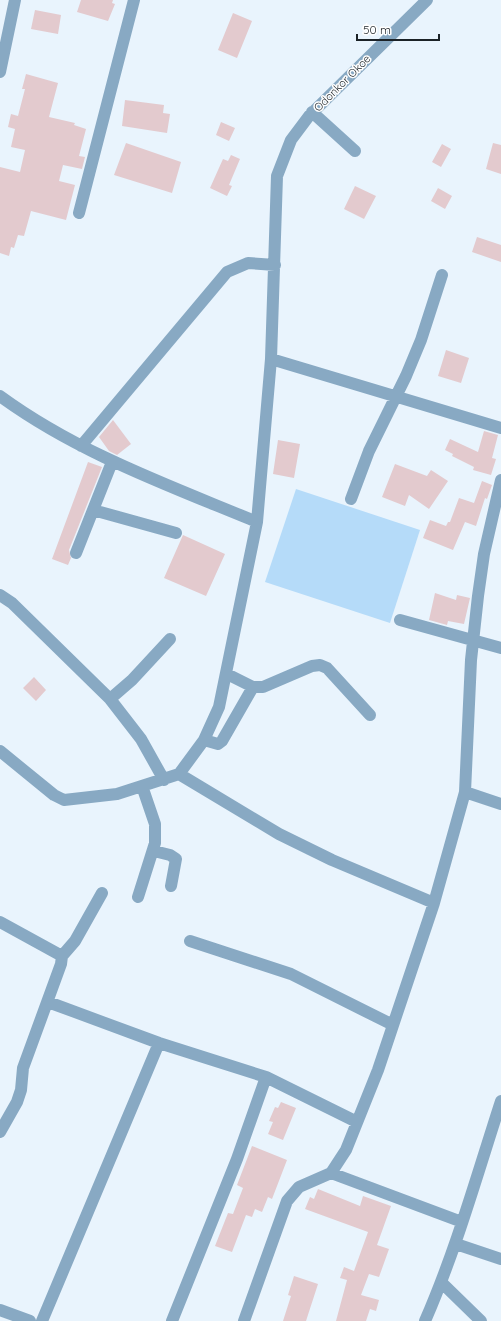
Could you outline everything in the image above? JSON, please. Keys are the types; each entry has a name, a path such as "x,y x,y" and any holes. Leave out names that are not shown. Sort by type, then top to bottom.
{"street":[{"path":"0,72 15,0"},
{"path":"79,213 134,0"},
{"name":"Odonkor Okoe","path":"180,774 204,740 219,707 257,522 271,359 277,176 291,140 311,114 427,0"},
{"path":"311,114 355,151"},
{"path":"81,446 227,272 248,262 275,265"},
{"path":"351,499 369,451 421,340 442,275"},
{"path":"271,359 396,395 501,428"},
{"path":"0,396 20,410 81,446 112,462 257,522"},
{"path":"76,554 112,462"},
{"path":"244,1321 287,1201 299,1187 331,1173 346,1150 378,1070 434,903 465,792 474,639 484,554 501,480"},
{"path":"94,510 176,533"},
{"path":"0,595 12,603 110,699 141,739 164,780"},
{"path":"400,620 474,639 501,648"},
{"path":"110,699 136,676 170,639"},
{"path":"227,674 253,687 263,687 312,666 327,668 370,715"},
{"path":"204,740 218,744 222,741 253,687"},
{"path":"0,751 54,795 64,800 102,797 164,780 180,774 279,834 332,860 434,903"},
{"path":"138,897 154,851 155,824 142,786"},
{"path":"465,792 501,804"},
{"path":"154,851 170,855 176,859 171,886"},
{"path":"0,1132 17,1102 21,1090 23,1068 48,1002 61,964 62,956 75,941 102,893"},
{"path":"0,922 62,956"},
{"path":"190,941 291,974 393,1025"},
{"path":"48,1002 159,1043 266,1077 357,1122"},
{"path":"42,1321 159,1043"},
{"path":"172,1321 237,1158 266,1077"},
{"path":"425,1321 442,1283 456,1244 501,1101"},
{"path":"331,1173 462,1222"},
{"path":"456,1244 501,1260"},
{"path":"442,1283 481,1321"},
{"path":"0,1310 30,1321"}],"shaded area":[{"path":"296,489 420,530 390,623 265,582"}],"building":[{"path":"81,0 113,0 112,3 115,4 108,21 77,12"},
{"path":"35,10 61,15 58,34 31,29"},
{"path":"233,13 252,21 237,58 218,50"},
{"path":"26,74 58,83 49,117 75,123 74,125 86,129 79,156 85,157 82,169 63,165 59,181 75,185 66,220 31,211 24,236 18,235 14,248 11,247 9,256 0,253 0,167 20,172 25,150 11,147 15,129 8,127 11,114 18,116 25,89 22,89"},
{"path":"125,100 164,105 163,113 170,114 167,133 122,126"},
{"path":"221,122 235,128 229,141 216,135"},
{"path":"126,143 181,162 172,193 114,175"},
{"path":"493,143 501,145 501,174 486,169"},
{"path":"442,144 451,149 441,167 432,162"},
{"path":"231,155 240,159 229,185 232,186 227,196 210,188 223,159 228,161"},
{"path":"355,186 376,196 364,219 344,209"},
{"path":"438,188 452,196 445,209 431,201"},
{"path":"477,237 501,245 501,262 472,252"},
{"path":"446,350 469,358 461,383 438,376"},
{"path":"113,420 131,444 117,455 109,451 99,437"},
{"path":"484,431 498,435 492,458 496,459 491,475 473,470 474,467 452,456 453,454 445,450 450,439 478,452"},
{"path":"278,440 300,444 294,478 273,474"},
{"path":"88,462 102,467 69,550 71,558 68,565 52,559"},
{"path":"395,464 427,476 431,470 448,481 429,509 409,495 405,506 382,497"},
{"path":"482,481 492,485 487,499 485,498 476,526 465,522 453,550 423,538 430,520 446,526 448,522 450,522 459,498 474,503"},
{"path":"183,535 225,554 206,596 164,578"},
{"path":"435,593 456,600 457,595 470,598 464,624 448,621 447,625 429,620"},
{"path":"34,677 46,690 36,701 23,688"},
{"path":"281,1102 296,1108 283,1140 268,1134 273,1122 269,1121 275,1107 278,1108"},
{"path":"252,1146 287,1160 272,1199 268,1197 262,1212 255,1209 252,1217 246,1215 232,1252 215,1246 228,1213 233,1214 243,1188 237,1185"},
{"path":"318,1189 360,1206 363,1196 391,1206 377,1245 389,1249 379,1277 369,1274 361,1295 379,1300 376,1311 370,1309 366,1321 336,1321 347,1280 340,1278 344,1267 354,1271 368,1232 305,1209 310,1197 314,1199"},
{"path":"294,1276 318,1284 306,1321 283,1321 291,1296 288,1295"}]}
